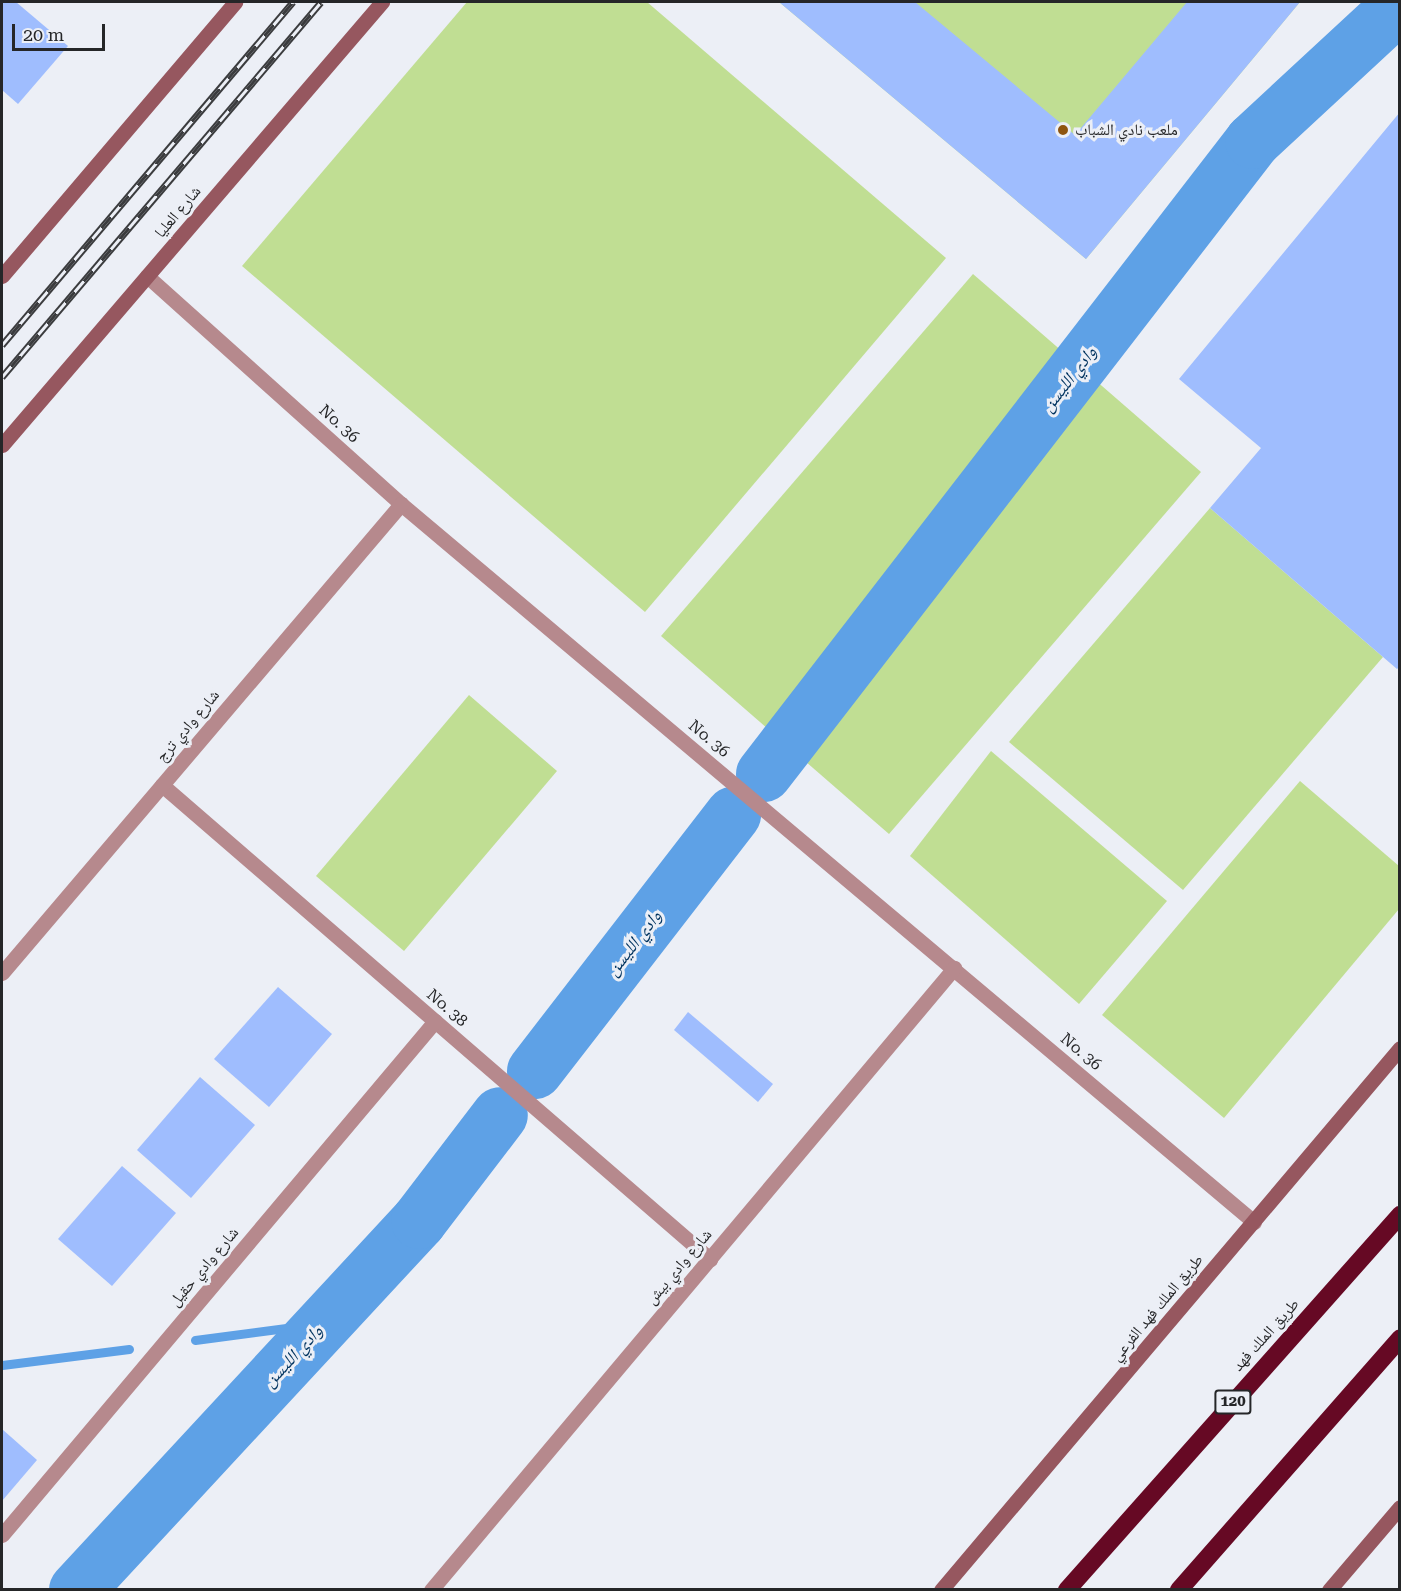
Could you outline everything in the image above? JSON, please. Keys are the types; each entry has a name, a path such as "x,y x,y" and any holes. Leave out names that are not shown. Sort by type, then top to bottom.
{"highway":[{"name":"طريق الملك فهد","path":"1067,1590 1400,1215"},
{"path":"1179,1590 1400,1338"},
{"path":"1191,1590 1216,1546"}],"main road":[{"name":"شارع العليا","path":"2,445 382,2"},
{"path":"2,276 230,3"},
{"name":"طريق الملك فهد الفرعي","path":"941,1590 1400,1048"},
{"path":"1329,1590 1400,1507"}],"street":[{"name":"No. 36","path":"147,276 401,504 1254,1222"},
{"name":"شارع وادي ترج","path":"2,973 401,504"},
{"name":"No. 38","path":"162,785 710,1259"},
{"name":"شارع وادي بيش","path":"431,1590 954,968"},
{"name":"شارع وادي حقيل","path":"2,1535 435,1021"}],"green space":[{"path":"467,2 647,2 946,258 645,612 242,266"},
{"name":"ملعب نادي الشباب","path":"779,2 1300,2 1086,259"},
{"path":"973,274 1201,472 889,834 661,636"},
{"path":"1210,508 1383,657 1183,890 1009,742"},
{"path":"469,695 557,771 404,951 316,876"},
{"path":"991,751 1167,901 1079,1004 910,856"},
{"path":"1300,781 1399,866 1399,909 1224,1118 1102,1015"}],"building":[{"path":"2,2 16,2 68,46 18,104 2,90"},
{"name":"ملعب نادي الشباب","path":"779,2 915,2 1075,135 1187,2 1300,2 1086,259"},
{"path":"1400,112 1400,666 1397,669 1210,508 1261,448 1179,379"},
{"path":"278,987 332,1034 269,1107 214,1059"},
{"path":"688,1012 773,1084 758,1102 674,1030"},
{"path":"200,1077 255,1125 191,1198 137,1150"},
{"path":"122,1166 176,1213 112,1286 58,1239"},
{"path":"2,1429 37,1460 2,1501"}],"waterway":[{"name":"وادي الليسن","path":"764,774 1253,141 1400,5"},
{"name":"وادي الليسن","path":"535,1071 733,815"},
{"name":"وادي الليسن","path":"77,1590 419,1221 500,1115"},
{"path":"195,1340 324,1323"},
{"path":"2,1365 129,1349"}],"railway":[{"path":"2,345 293,2"},
{"path":"2,377 321,2"}],"place":[{"name":"ملعب نادي الشباب","path":"1063,130"}]}
